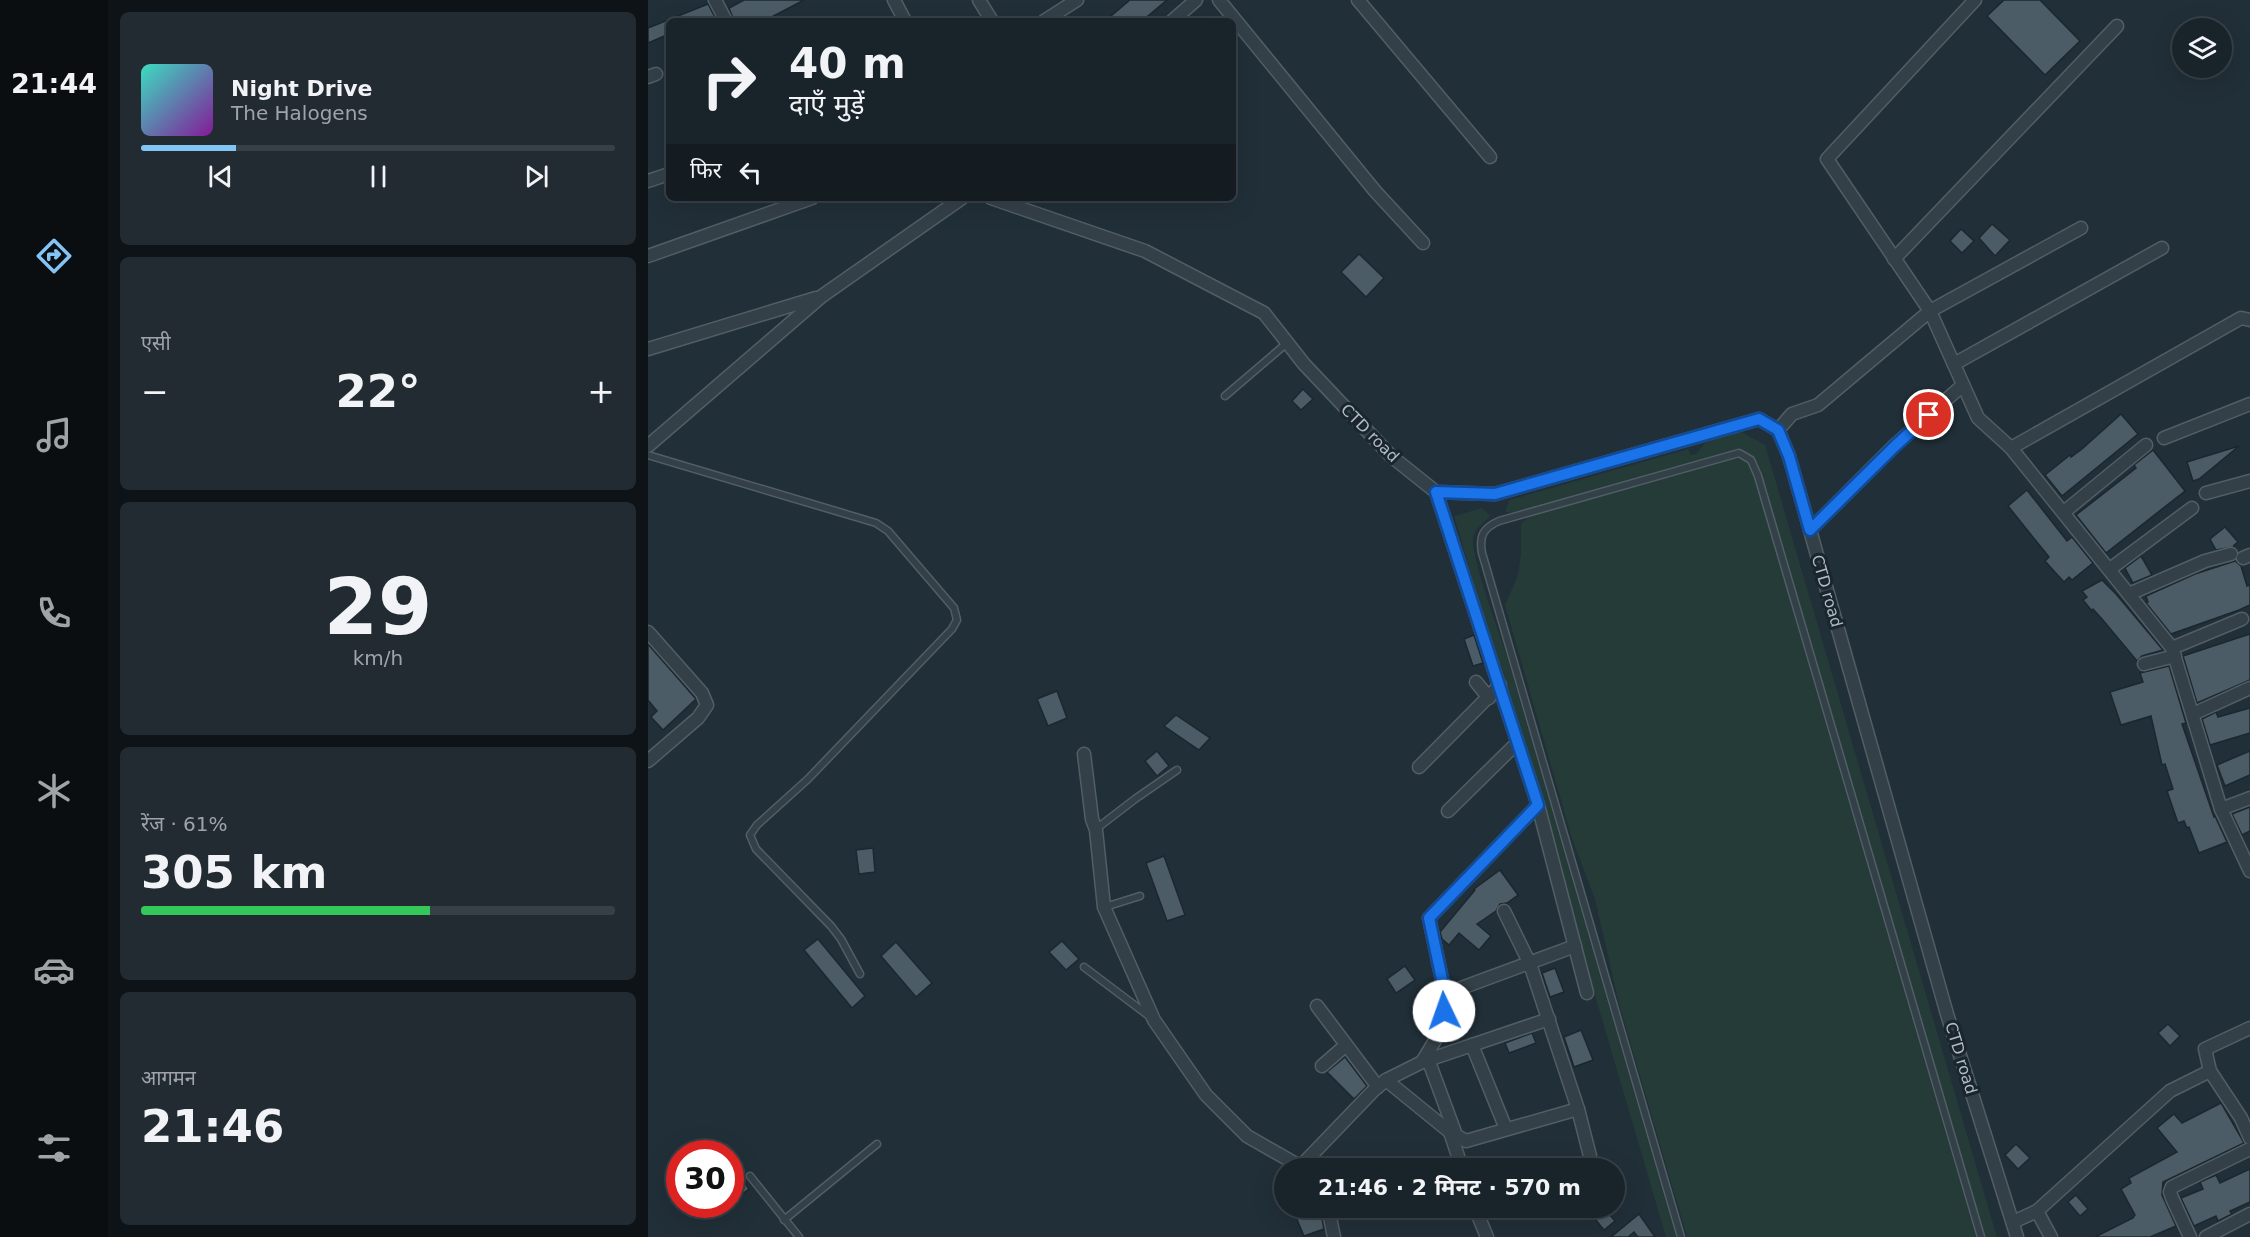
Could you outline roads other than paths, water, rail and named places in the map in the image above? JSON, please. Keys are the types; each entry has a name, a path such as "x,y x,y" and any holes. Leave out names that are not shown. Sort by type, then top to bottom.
{"street":[{"path":"714,0 724,18"},
{"path":"894,0 903,18"},
{"path":"980,0 990,18"},
{"path":"1049,18 1077,0"},
{"path":"1175,18 1196,0"},
{"path":"1219,0 1234,18"},
{"path":"1358,0 1490,157"},
{"path":"1975,0 1827,159 1930,311 1978,418 2011,448 2130,594 2174,652 2221,809 2250,871"},
{"path":"1236,21 1375,191 1423,243"},
{"path":"1894,259 2117,26"},
{"path":"648,181 666,175"},
{"path":"648,256 804,201"},
{"path":"648,446 822,297 958,201"},
{"name":"CTD road","path":"1000,201 1145,251 1264,313 1304,364 1391,456 1436,492"},
{"path":"1587,993 1538,805 1436,492 1495,494 1759,419 1778,430 1792,414 1818,405 1930,311 2081,228"},
{"path":"1954,364 2162,248"},
{"path":"648,349 822,297"},
{"path":"2011,448 2241,318 2250,320"},
{"path":"1810,530 1895,446 1963,385"},
{"path":"2164,438 2250,404"},
{"name":"CTD road","path":"1778,430 1789,456 1947,1014 2017,1237"},
{"path":"2064,512 2146,445"},
{"path":"2206,493 2250,481"},
{"path":"2110,569 2192,508"},
{"path":"2130,594 2205,561 2241,556"},
{"path":"2144,664 2241,619"},
{"path":"648,632 702,693 707,705 698,718 648,761"},
{"path":"1476,682 1489,698"},
{"path":"1419,767 1500,685"},
{"path":"2193,714 2250,688"},
{"path":"1448,811 1517,743"},
{"path":"1084,754 1092,819 1096,830 1104,907 1154,1020 1206,1095 1247,1136 1284,1158"},
{"path":"2221,809 2250,798"},
{"path":"1459,1158 1453,1133 1425,1060 1443,1027 1445,994 1429,918 1538,805"},
{"path":"1504,911 1530,964 1578,1109 1590,1156"},
{"path":"1445,994 1575,946"},
{"path":"1317,1006 1346,1045 1382,1083 1466,1140 1578,1109"},
{"path":"1311,1158 1382,1083 1425,1060 1549,1019"},
{"path":"2250,1028 2205,1049 2210,1071 2246,1116 2250,1138"},
{"path":"1322,1066 1346,1045"},
{"path":"1472,1045 1506,1129"},
{"path":"2013,1222 2037,1210 2170,1090 2210,1071"},
{"path":"2190,1237 2172,1198 2170,1192 2172,1188 2250,1149"},
{"path":"2037,1210 2051,1237"},
{"path":"2206,1237 2250,1214"},
{"path":"1330,1218 1334,1237"},
{"path":"1479,1218 1487,1237"}],"lane":[{"path":"1225,396 1287,343"},
{"path":"1681,1237 1482,553 1481,535 1498,517 1732,454 1745,455 1751,460 1758,476 1981,1237"},
{"path":"648,455 876,523 897,541 954,608 957,620 952,629 808,779 757,825 750,835 756,849 831,926 841,939 860,974"},
{"path":"1096,830 1177,770"},
{"path":"1104,907 1140,896"},
{"path":"1084,967 1154,1020"},
{"path":"784,1220 877,1144"},
{"path":"750,1176 799,1237"}]}
